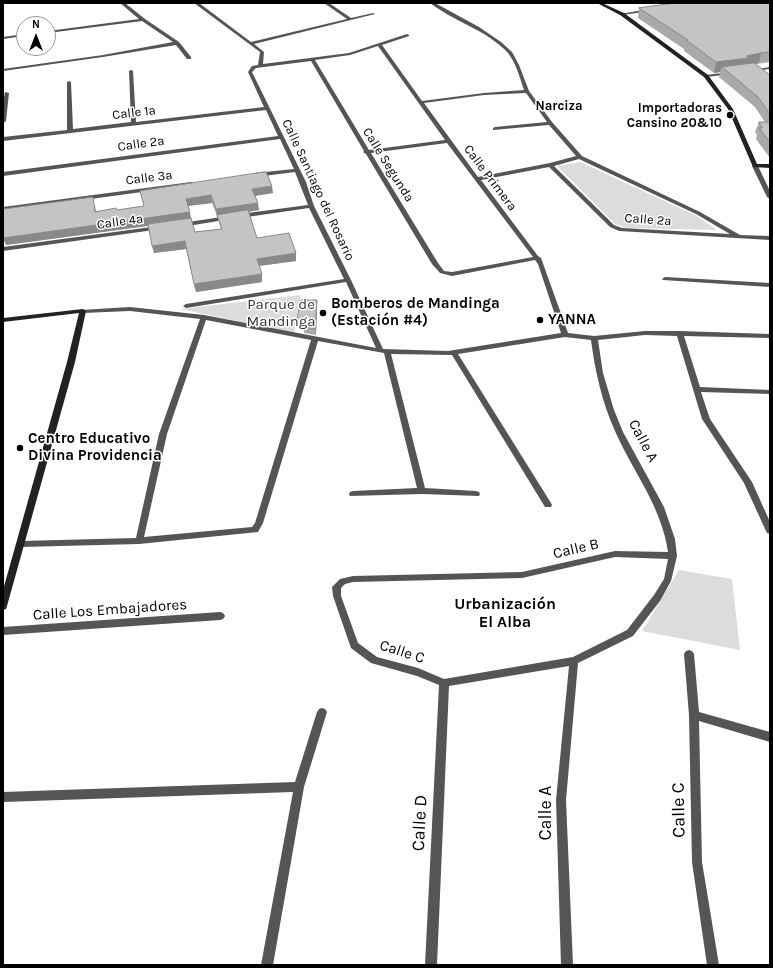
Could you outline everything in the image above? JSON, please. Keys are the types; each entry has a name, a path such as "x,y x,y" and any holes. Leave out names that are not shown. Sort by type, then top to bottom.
{"main road":[{"path":"599,3 622,14 706,76 730,109 755,166 770,166"},
{"path":"3,320 82,311 71,362 3,606"}],"street":[{"path":"122,3 143,20 177,43 188,58"},
{"path":"196,3 262,52 260,66 350,54 407,35"},
{"path":"326,3 350,19"},
{"path":"432,3 499,43 510,53 517,65 527,91 550,123 580,157 698,213 738,236"},
{"path":"622,14 651,10"},
{"path":"251,43 373,14"},
{"path":"56,31 143,20"},
{"path":"3,38 16,36"},
{"path":"3,70 103,56 177,43"},
{"name":"Calle Primera","path":"378,44 422,102 448,141 538,258 544,269 565,335"},
{"name":"Calle Segunda","path":"312,59 366,152 435,264 442,272 452,274 538,258"},
{"name":"Calle Santiago del Rosario","path":"260,66 254,67 250,72 297,170 310,206 384,351 422,491"},
{"path":"749,71 770,68"},
{"path":"132,71 134,124"},
{"path":"706,76 734,72"},
{"path":"69,82 70,131"},
{"path":"422,102 484,94 527,91"},
{"path":"3,121 7,93"},
{"name":"Calle 1a","path":"3,140 268,108"},
{"path":"495,129 550,123"},
{"name":"Calle 2a","path":"3,174 282,137"},
{"path":"366,152 448,141"},
{"path":"478,179 550,165 580,157"},
{"name":"Calle 2ª","path":"550,165 615,228 627,231 770,238"},
{"path":"755,166 770,197"},
{"path":"251,176 297,170"},
{"name":"Calle 3a","path":"3,209 197,183"},
{"path":"178,225 310,206"},
{"name":"Calle 4a","path":"3,249 163,227"},
{"path":"665,279 770,285"},
{"path":"186,306 348,280"},
{"path":"82,311 130,309 204,317 384,351 454,352 565,335 594,338 614,335 680,333 770,336"},
{"path":"139,541 163,434 204,317"},
{"path":"680,333 706,419 748,482 770,530"},
{"name":"Calle A","path":"594,338 598,368 618,431 644,475 666,525 672,544 673,556"},
{"path":"21,544 139,541 255,530 259,523 315,339"},
{"path":"454,352 548,504"},
{"path":"697,389 770,392"},
{"path":"353,494 422,491 476,494"},
{"name":"Calle B","path":"336,587 343,581 353,579 522,575 615,554 673,556"},
{"path":"444,683 574,661 630,633 657,598 668,579 673,556"},
{"name":"Calle C","path":"336,587 336,596 354,645 374,660 418,672 444,683"},
{"name":"Calle Los Embajadores","path":"3,631 220,616"},
{"name":"Calle C","path":"690,654 694,715 697,862 713,965"},
{"name":"Calle A","path":"567,965 561,800 574,661"},
{"name":"Calle D","path":"431,965 444,683"},
{"path":"267,965 299,787 322,712"},
{"path":"694,715 770,737"},
{"path":"3,797 299,787"}],"green space":[{"path":"580,162 697,216 717,230 627,228 615,224 557,166"},
{"name":"Parque de Mandinga","path":"301,295 294,333 180,309"},
{"path":"679,570 732,579 740,650 642,631"}],"building":[{"path":"675,3 770,3 770,52 746,56 749,58 716,62 686,40 688,40 639,8"},
{"path":"754,63 770,75 770,114 758,97 722,67"},
{"path":"759,122 770,122 770,142 759,128 762,128"},
{"path":"266,172 272,186 252,189 258,203 216,209 211,195 186,199 190,212 3,238 3,209 93,197 95,212 116,208 117,210 144,206 140,191"},
{"path":"248,210 257,238 289,233 296,253 257,259 262,274 194,284 185,241 152,246 148,224 191,218 195,232 222,229 217,215"},
{"path":"301,300 317,300 315,329 304,327 304,322 297,322"}],"place":[{"name":"Importadoras Cansino 20&10","path":"730,115"},
{"name":"Bomberos de Mandinga (Estación #4)","path":"323,313"},
{"name":"YANNA","path":"540,320"},
{"name":"Centro Educativo Divina Providencia","path":"20,448"}],"district":[{"name":"Narciza","path":"559,106"},
{"name":"Urbanización El Alba","path":"505,613"}]}
